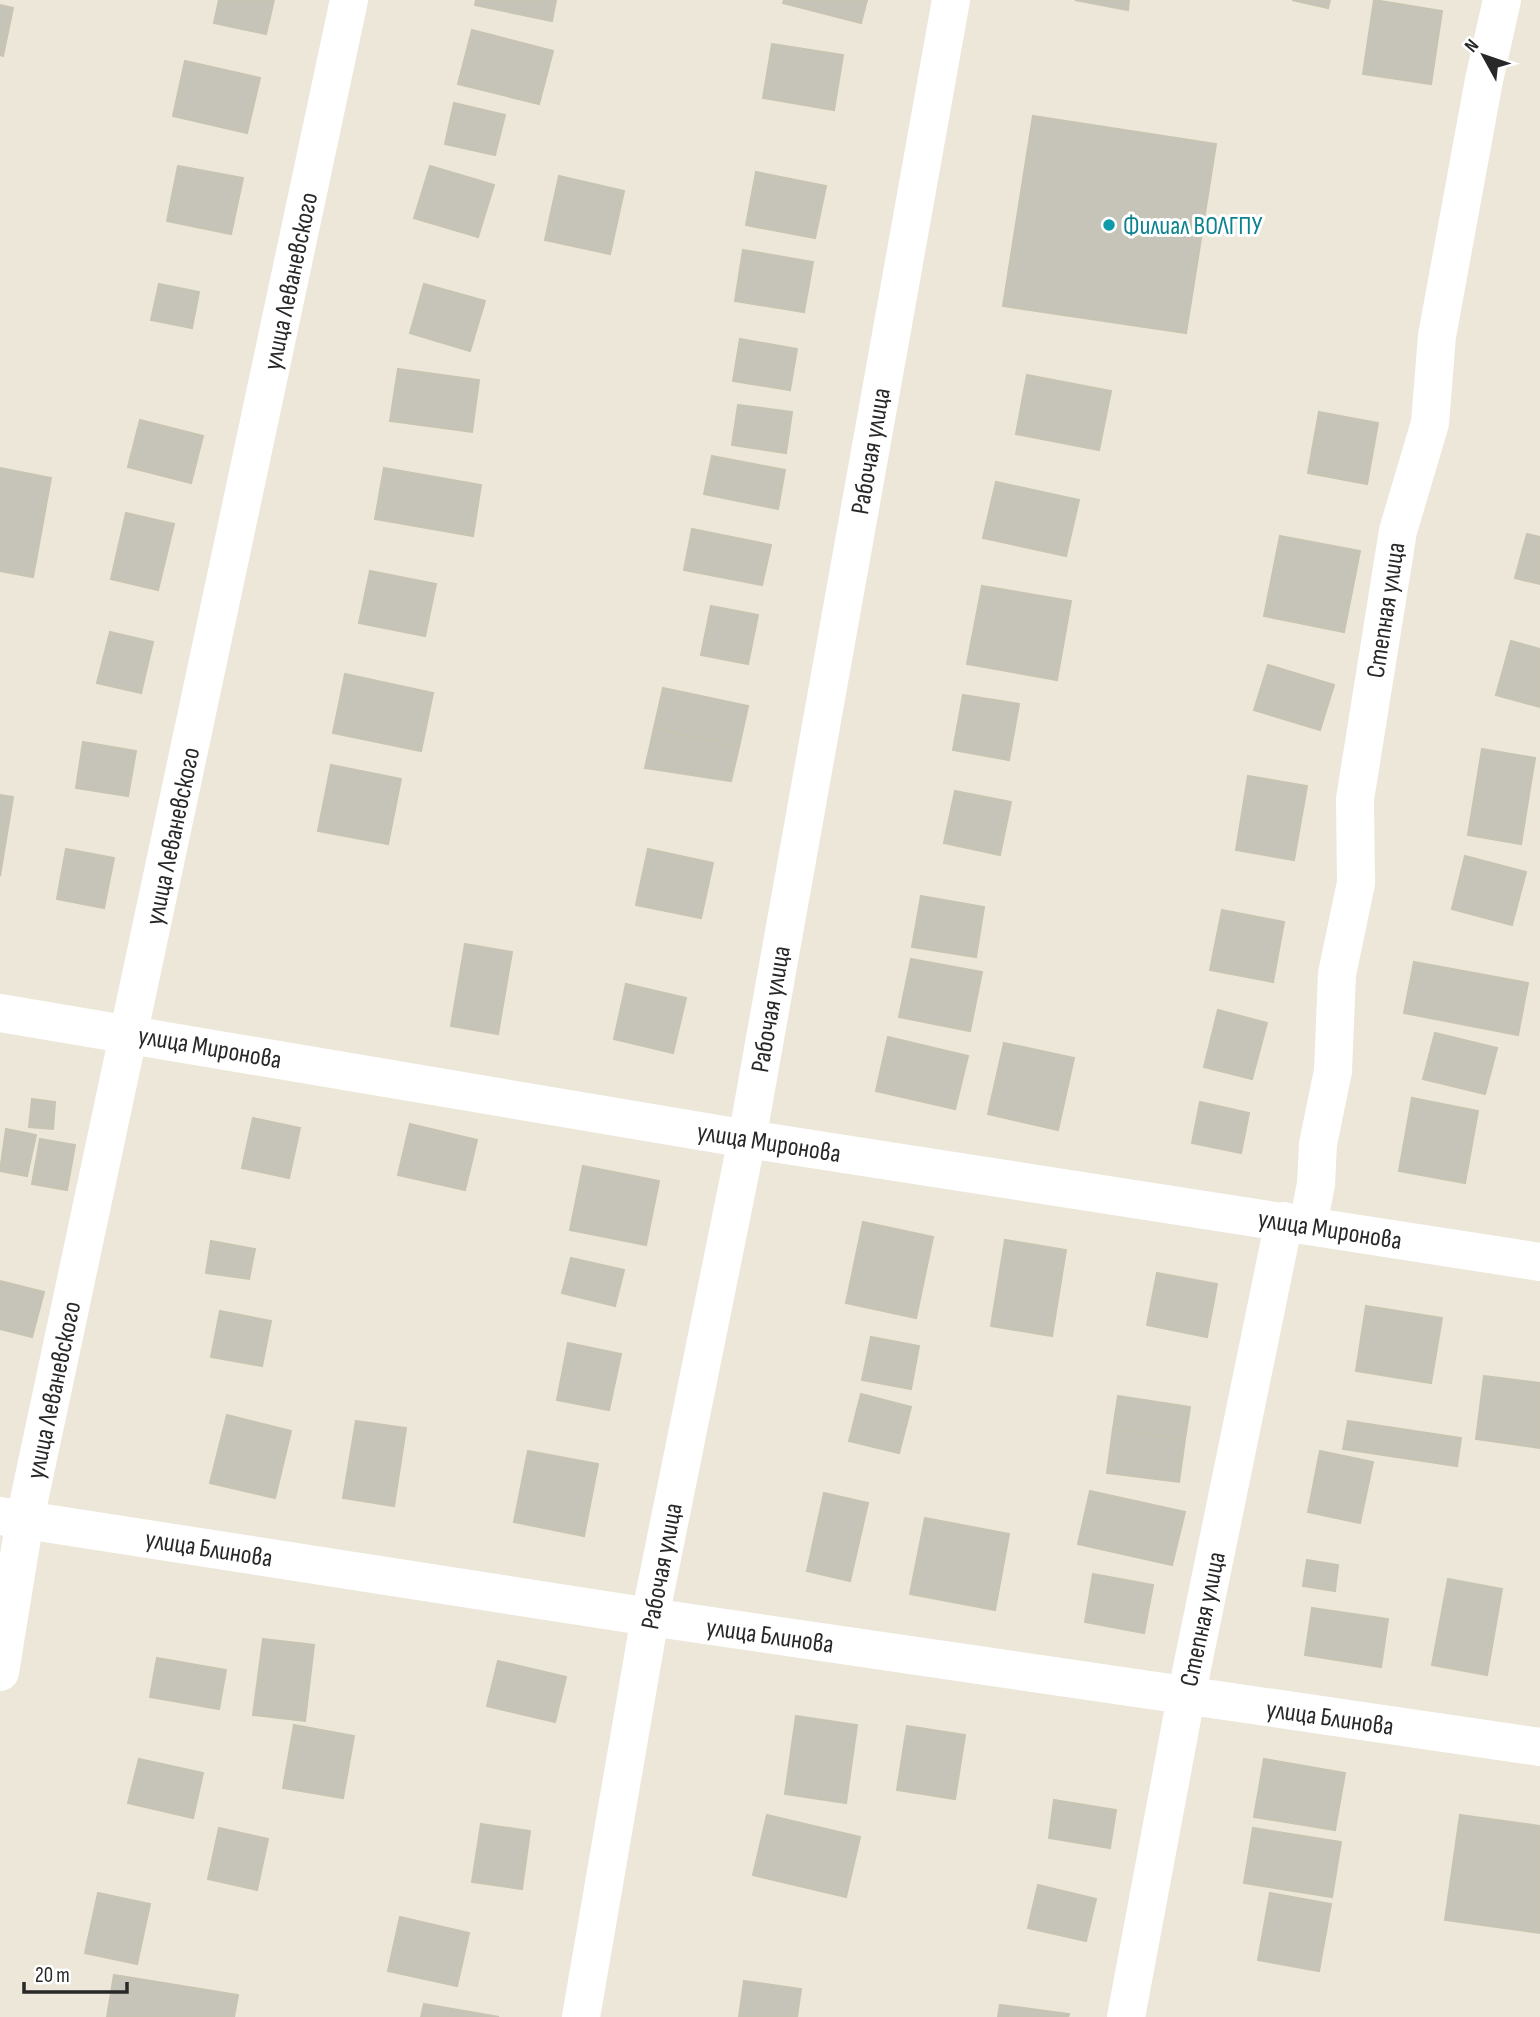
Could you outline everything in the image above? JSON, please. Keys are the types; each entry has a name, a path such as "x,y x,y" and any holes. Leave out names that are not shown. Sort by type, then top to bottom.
{"street":[{"name":"улица Леваневского","path":"0,1672 13,1518 131,1033 349,0"},
{"name":"Рабочая улица","path":"581,2017 650,1617 747,1139 951,0"},
{"name":"Степная улица","path":"1126,2017 1186,1697 1296,1223 1316,1184 1318,1144 1332,1071 1337,974 1356,883 1355,799 1359,772 1398,531 1430,423 1437,336 1484,80 1502,0"},
{"name":"улица Миронова","path":"0,1013 747,1139 1540,1262"},
{"name":"улица Блинова","path":"13,1518 650,1617 1540,1747"}],"building":[{"path":"219,0 274,0 266,34 214,23"},
{"path":"476,0 556,0 552,21 475,5"},
{"path":"784,0 867,0 861,23 783,3"},
{"path":"1075,0 1129,0 1128,10"},
{"path":"1292,0 1330,0 1328,8"},
{"path":"1374,0 1442,11 1431,84 1363,74"},
{"path":"0,5 13,8 3,56 0,55"},
{"path":"472,30 553,51 539,104 458,84"},
{"path":"772,44 843,55 834,110 763,98"},
{"path":"185,61 260,78 247,133 173,116"},
{"path":"454,103 505,115 495,155 445,144"},
{"name":"Филиал ВОЛГПУ","path":"1033,116 1216,144 1186,333 1003,306"},
{"path":"178,166 243,178 231,234 167,221"},
{"path":"430,166 494,185 478,237 414,218"},
{"path":"756,172 826,186 815,238 746,225"},
{"path":"559,176 624,191 610,254 545,240"},
{"path":"743,250 813,262 804,312 735,301"},
{"path":"159,284 199,292 192,328 151,320"},
{"path":"424,284 485,301 470,351 410,333"},
{"path":"740,339 797,349 790,390 733,381"},
{"path":"398,369 479,380 472,432 390,421"},
{"path":"1027,375 1111,391 1099,450 1016,434"},
{"path":"738,405 792,412 786,453 732,445"},
{"path":"1319,412 1378,423 1367,484 1308,473"},
{"path":"140,420 203,436 191,483 128,467"},
{"path":"712,456 785,470 778,509 704,494"},
{"path":"0,468 51,478 33,577 0,571"},
{"path":"384,468 481,485 473,536 375,519"},
{"path":"996,482 1079,500 1066,556 983,538"},
{"path":"126,513 174,524 158,590 111,579"},
{"path":"692,529 771,545 762,585 684,570"},
{"path":"1527,534 1540,537 1540,584 1515,578"},
{"path":"1280,536 1360,551 1344,632 1264,616"},
{"path":"370,571 436,584 425,636 359,623"},
{"path":"982,586 1071,601 1057,680 967,664"},
{"path":"711,606 758,615 748,664 701,655"},
{"path":"110,632 153,642 141,693 97,683"},
{"path":"1511,641 1540,649 1540,707 1496,695"},
{"path":"1268,665 1334,685 1320,730 1254,710"},
{"path":"345,674 433,693 421,751 333,733"},
{"path":"663,688 748,706 739,747 654,728"},
{"path":"963,695 1019,704 1009,760 953,750"},
{"path":"654,728 739,747 731,781 645,768"},
{"path":"83,742 136,751 128,796 76,788"},
{"path":"1482,749 1535,758 1521,844 1468,835"},
{"path":"331,765 401,779 388,844 318,831"},
{"path":"1248,776 1307,786 1294,860 1236,850"},
{"path":"955,791 1011,802 1000,855 944,843"},
{"path":"0,795 13,797 0,876"},
{"path":"66,849 114,858 104,908 57,899"},
{"path":"648,849 713,863 701,918 636,905"},
{"path":"1465,856 1526,872 1512,925 1452,909"},
{"path":"921,896 984,907 976,957 912,947"},
{"path":"1222,910 1284,922 1273,982 1210,970"},
{"path":"465,944 512,952 498,1034 451,1026"},
{"path":"911,959 982,972 970,1031 899,1017"},
{"path":"1414,962 1528,983 1518,1035 1404,1013"},
{"path":"626,984 686,998 673,1053 614,1039"},
{"path":"1218,1010 1267,1023 1252,1079 1204,1067"},
{"path":"1435,1033 1497,1048 1485,1094 1423,1079"},
{"path":"888,1037 968,1056 955,1109 876,1091"},
{"path":"1004,1043 1074,1058 1058,1130 988,1114"},
{"path":"1412,1098 1478,1111 1465,1183 1399,1171"},
{"path":"32,1099 55,1102 53,1129 29,1127"},
{"path":"1200,1102 1249,1113 1241,1153 1192,1143"},
{"path":"253,1118 300,1128 289,1178 242,1168"},
{"path":"410,1124 477,1140 465,1190 398,1175"},
{"path":"6,1129 36,1135 27,1176 0,1171"},
{"path":"40,1139 75,1145 67,1190 32,1184"},
{"path":"583,1166 659,1181 646,1245 570,1230"},
{"path":"863,1222 933,1237 916,1318 846,1303"},
{"path":"1005,1240 1066,1250 1052,1336 991,1326"},
{"path":"211,1241 255,1249 249,1279 206,1273"},
{"path":"571,1258 624,1270 615,1306 562,1293"},
{"path":"1157,1273 1217,1284 1207,1337 1147,1325"},
{"path":"0,1281 44,1292 32,1337 0,1329"},
{"path":"1366,1306 1442,1318 1431,1383 1356,1371"},
{"path":"220,1311 271,1321 262,1366 211,1357"},
{"path":"871,1337 919,1346 911,1389 862,1380"},
{"path":"568,1343 621,1354 609,1410 557,1400"},
{"path":"1484,1376 1540,1383 1540,1448 1476,1439"},
{"path":"861,1394 911,1407 899,1453 849,1441"},
{"path":"1118,1396 1190,1407 1185,1439 1113,1429"},
{"path":"227,1415 291,1431 275,1498 210,1483"},
{"path":"356,1421 406,1428 394,1506 343,1498"},
{"path":"1348,1421 1461,1438 1457,1466 1343,1449"},
{"path":"1113,1429 1185,1439 1179,1482 1107,1473"},
{"path":"528,1451 598,1464 584,1536 514,1522"},
{"path":"1320,1451 1373,1462 1360,1523 1308,1512"},
{"path":"1090,1491 1185,1512 1172,1565 1078,1544"},
{"path":"824,1493 868,1503 850,1581 807,1571"},
{"path":"925,1518 1009,1534 995,1610 910,1594"},
{"path":"1307,1560 1338,1565 1335,1591 1303,1586"},
{"path":"1093,1574 1153,1585 1144,1633 1085,1622"},
{"path":"1448,1579 1502,1589 1487,1675 1432,1665"},
{"path":"1312,1608 1388,1619 1381,1667 1305,1655"},
{"path":"263,1639 314,1645 305,1721 253,1715"},
{"path":"157,1658 226,1670 219,1709 150,1697"},
{"path":"498,1661 566,1677 555,1722 487,1706"},
{"path":"796,1716 857,1725 846,1803 785,1794"},
{"path":"294,1725 354,1736 343,1798 283,1788"},
{"path":"907,1726 965,1735 955,1799 897,1790"},
{"path":"139,1759 203,1773 193,1818 128,1803"},
{"path":"1264,1759 1345,1773 1335,1830 1254,1817"},
{"path":"1054,1800 1116,1810 1110,1848 1049,1838"},
{"path":"767,1815 860,1837 846,1897 753,1875"},
{"path":"1460,1815 1540,1826 1540,1933 1445,1920"},
{"path":"481,1824 530,1831 522,1889 472,1882"},
{"path":"219,1828 268,1839 257,1890 208,1879"},
{"path":"1253,1828 1341,1842 1332,1897 1244,1883"},
{"path":"1038,1885 1096,1899 1086,1941 1028,1928"},
{"path":"98,1893 150,1904 137,1964 85,1953"},
{"path":"1270,1893 1331,1904 1319,1971 1258,1960"},
{"path":"400,1917 469,1933 457,1986 388,1971"},
{"path":"114,1975 238,1995 234,2017 107,2017"},
{"path":"744,1981 801,1989 797,2017 739,2017"},
{"path":"424,2004 499,2017 421,2017"},
{"path":"1000,2005 1069,2014 1068,2017 998,2017"}],"place":[{"name":"Филиал ВОЛГПУ","path":"1109,225"}]}
